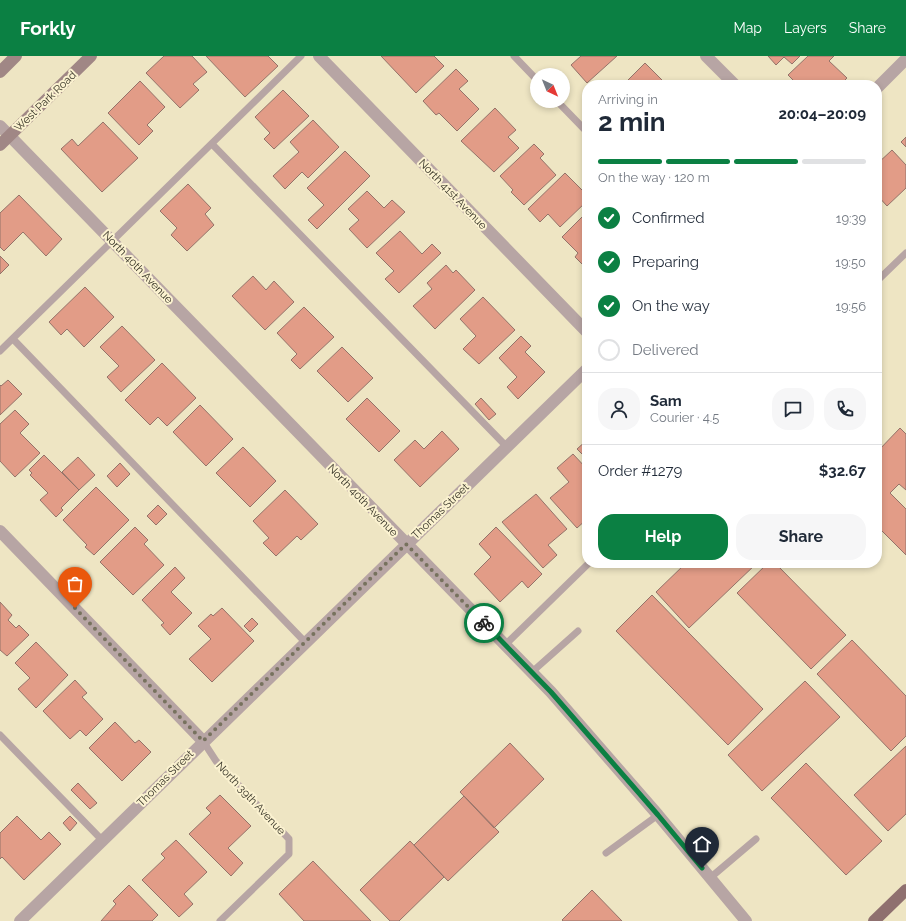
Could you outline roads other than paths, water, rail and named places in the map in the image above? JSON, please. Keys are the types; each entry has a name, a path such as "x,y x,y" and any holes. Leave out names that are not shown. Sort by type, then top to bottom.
{"main road":[{"path":"874,921 906,890"}],"street":[{"path":"0,72 16,56"},
{"name":"West Park Road","path":"0,145 91,56"},
{"name":"North 41st Avenue","path":"319,56 582,327"},
{"path":"706,56 730,80"},
{"path":"882,82 902,59"},
{"name":"North 40th Avenue","path":"0,126 551,692 658,815 746,921"},
{"name":"Thomas Street","path":"20,921 203,741 582,374"},
{"name":"North 39th Avenue","path":"0,530 203,741"}],"lane":[{"path":"0,351 113,242 301,56"},
{"path":"514,56 530,73"},
{"path":"564,108 582,127"},
{"path":"212,144 507,447"},
{"path":"882,276 906,252"},
{"path":"13,339 305,642"},
{"path":"505,645 584,568"},
{"path":"532,672 578,631"},
{"path":"0,734 102,840"},
{"name":"North 39th Avenue","path":"203,741 216,761 289,839 289,854 220,921"},
{"path":"606,853 658,815"},
{"path":"710,878 756,839"}]}
